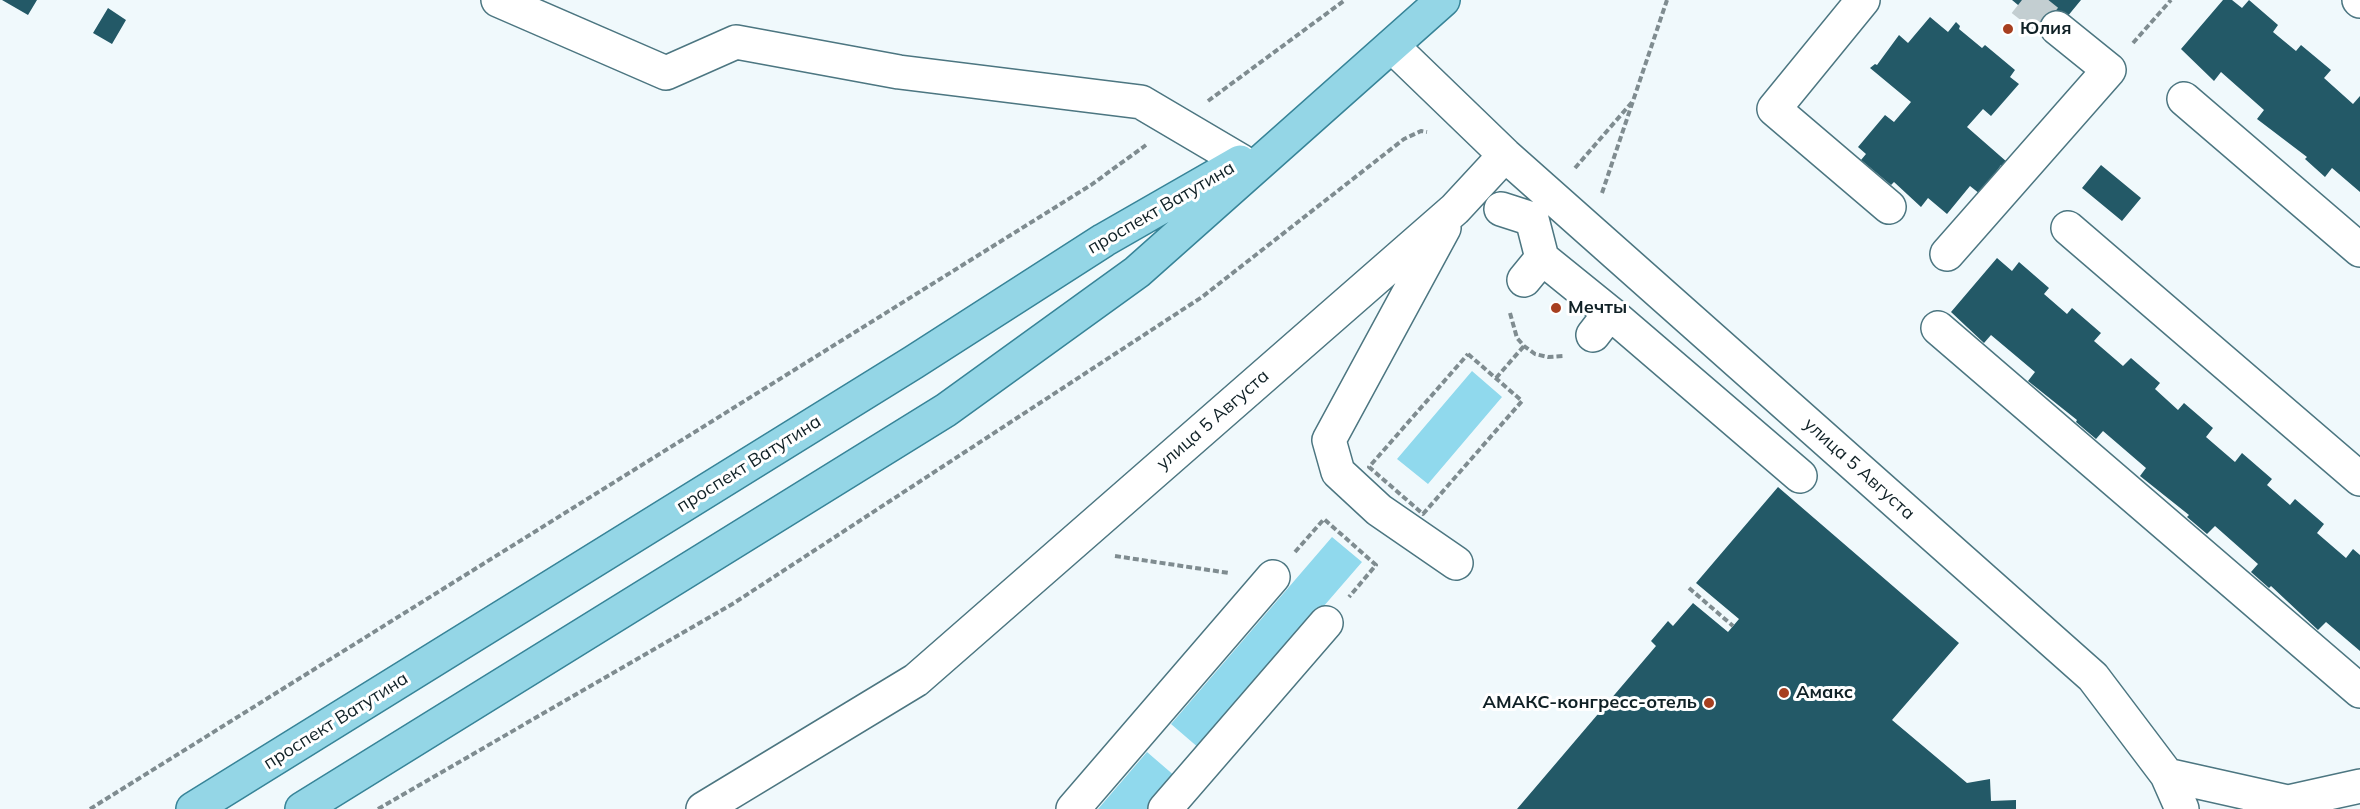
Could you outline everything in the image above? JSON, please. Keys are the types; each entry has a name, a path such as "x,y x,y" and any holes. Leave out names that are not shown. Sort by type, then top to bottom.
{"main road":[{"name":"проспект Ватутина","path":"302,809 946,410 1137,272 1443,0"},
{"name":"проспект Ватутина","path":"193,809 914,362 1104,240 1306,123"}],"street":[{"path":"498,0 666,73 736,42 899,72 1141,102 1240,161"},
{"path":"1863,0 1774,108 1889,207"},
{"path":"1947,254 2109,70 2057,28"},
{"name":"улица 5 Августа","path":"1392,46 1505,155 1541,208 2093,677 2167,775 2182,809"},
{"path":"2184,99 2360,250"},
{"name":"улица 5 Августа","path":"703,809 916,680 1455,209 1505,155"},
{"path":"1501,208 1541,208 1533,269 1800,476"},
{"path":"1455,209 1329,440 1338,472 1379,510 1456,563"},
{"path":"2068,228 2360,479"},
{"path":"1938,328 2360,691"},
{"path":"1073,809 1272,579"},
{"path":"1166,809 1326,623"},
{"path":"2167,775 2288,802 2360,786"},
{"path":"2348,809 2360,795"}],"path":[{"path":"90,809 1091,185 1345,0"},
{"path":"1599,203 1636,99 1667,0"},
{"path":"2109,70 2171,0"},
{"path":"1541,208 1636,99"},
{"path":"378,809 734,603 1203,297 1404,139 1421,130 1430,132"},
{"path":"1496,378 1524,346"},
{"path":"1369,467 1468,354 1522,400 1423,514"},
{"path":"1324,519 1376,565"},
{"path":"1107,555 1272,579"},
{"path":"1689,588 1733,626"}],"shaded area":[{"path":"1472,371 1502,397 1428,484 1397,459"},
{"path":"1332,537 1362,562 1200,749 1171,724"},
{"path":"1147,752 1176,777 1149,809 1098,809"}],"building":[{"path":"2,0 37,0 28,15"},
{"path":"2012,0 2081,0 2053,34"},
{"path":"2223,0 2232,0 2242,8 2249,0 2278,25 2273,32 2296,51 2301,45 2331,70 2324,78 2353,104 2360,96 2360,192 2332,168 2325,177 2305,159 2307,157 2257,119 2264,110 2221,72 2214,81 2181,49"},
{"path":"108,8 126,20 112,44 93,33"},
{"path":"1930,17 1948,32 1956,22 1960,26 1959,29 1982,48 1985,45 2015,70 2010,77 2019,84 1991,116 1983,109 1967,127 2007,162 2001,165 1980,194 1970,186 1947,214 1928,198 1921,207 1894,182 1891,185 1861,160 1866,154 1858,147 1885,115 1894,122 1911,102 1870,68 1877,65 1899,35 1908,43"},
{"path":"2101,165 2141,198 2122,221 2082,188"},
{"path":"1997,258 2012,271 2019,262 2049,288 2044,294 2067,314 2072,308 2101,333 2094,341 2123,366 2131,358 2160,383 2155,389 2178,410 2184,403 2213,428 2206,437 2235,462 2242,453 2272,479 2267,485 2290,505 2295,499 2324,524 2317,533 2346,558 2353,549 2360,555 2360,651 2326,622 2318,630 2271,586 2269,588 2251,572 2258,564 2215,526 2207,534 2187,517 2189,515 2140,476 2146,468 2103,431 2096,439 2076,422 2077,420 2028,381 2035,372 1991,335 1984,343 1951,312"},
{"path":"1778,487 1959,643 1892,720 1967,783 1990,779 1991,801 2016,800 2016,809 1517,809 1656,646 1651,641 1668,621 1673,626 1693,603 1728,632 1739,619 1696,583"}],"tunnel":[{"path":"2022,0 2057,28"}],"place":[{"name":"Юлия","path":"2008,29"},
{"name":"Мечты","path":"1556,308"},
{"name":"Амакс","path":"1784,693"},
{"name":"АМАКС-конгресс-отель","path":"1709,703"}]}
